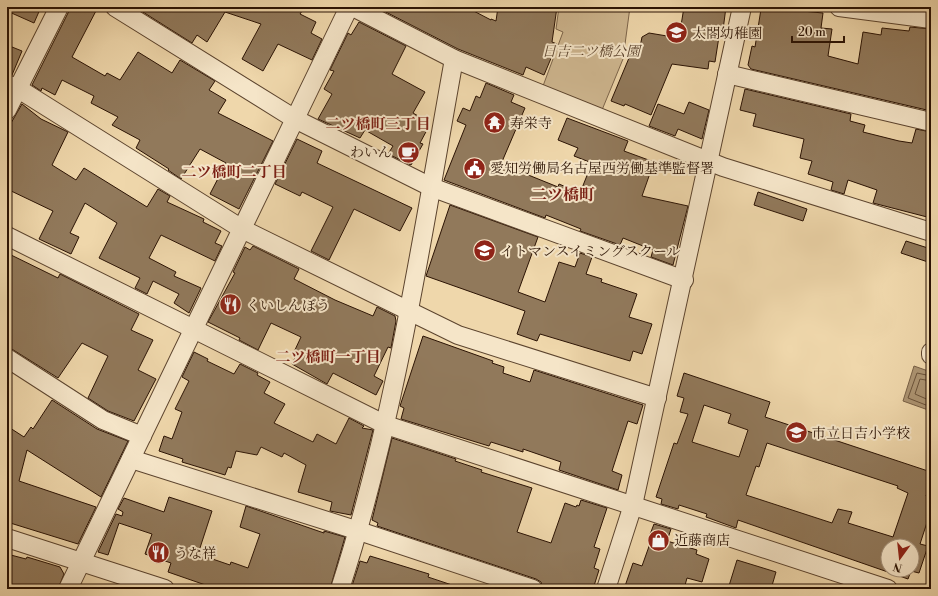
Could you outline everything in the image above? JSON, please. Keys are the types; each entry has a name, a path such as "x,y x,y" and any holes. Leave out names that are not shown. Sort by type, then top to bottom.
{"street":[{"path":"7,110 12,86 59,7"},
{"path":"115,7 295,119 431,187 684,280"},
{"path":"68,589 349,7"},
{"path":"353,7 454,59 708,161 931,232"},
{"path":"606,589 633,505 684,280 708,161 742,7"},
{"path":"839,7 931,19"},
{"path":"340,589 359,531 386,425 454,59"},
{"path":"727,74 931,122"},
{"path":"12,86 242,230 408,311 458,335 657,398"},
{"path":"7,236 386,425 633,505 857,584 888,589"},
{"path":"7,358 103,420 142,436"},
{"path":"131,459 359,531 533,589"},
{"path":"7,538 165,589"}],"green space":[{"name":"日吉二ツ橋公園","path":"559,7 630,7 623,59 602,110 543,86 563,32 556,29"}],"water":[{"path":"914,366 931,372 931,411 903,401"}],"building":[{"path":"7,7 41,7 34,23 7,11"},
{"path":"71,7 98,7 72,57 105,76 107,73 120,80 138,52 172,73 180,60 215,81 209,90 226,100 218,113 273,141 239,209 210,194 226,163 200,149 181,179 168,170 169,169 136,148 140,140 112,125 118,117 91,103 94,96 62,80 55,95 42,88 41,91 32,85"},
{"path":"135,7 294,7 302,11 300,14 316,22 311,33 322,39 312,60 278,44 263,71 242,59 261,24 225,12 207,42 197,35 192,43"},
{"path":"376,7 466,7 491,20 496,21 498,7 557,7 552,42 557,44 544,75 526,67 523,75 458,49"},
{"path":"684,7 726,7 723,30 720,30 715,62 709,61 708,69 672,64 651,115 625,104 624,106 611,101 634,46 640,47 642,37 649,33 679,38"},
{"path":"771,8 823,13 821,28 832,29 828,56 858,64 863,32 881,35 882,28 909,31 910,27 931,29 931,111 751,69 748,65 752,46 755,47 761,9 771,10"},
{"path":"359,22 406,46 392,74 425,92 413,113 425,120 422,125 428,128 420,143 423,144 411,165 388,154 393,146 365,130 360,138 318,119 332,94 324,89 334,71 330,70 348,33 351,35"},
{"path":"7,45 22,51 12,75 7,74"},
{"path":"486,83 514,95 511,102 525,108 501,164 558,187 559,184 580,193 592,163 574,156 578,148 558,140 567,118 628,141 624,151 654,162 642,196 688,206 673,265 651,257 653,250 623,238 620,245 580,231 581,229 546,215 545,218 444,180 466,125 457,121 463,108 470,111 476,96 480,98"},
{"path":"745,89 851,114 850,121 865,125 863,132 899,141 912,143 916,129 931,132 931,218 873,203 877,190 848,180 844,194 831,190 833,182 808,174 812,161 800,158 804,139 753,126 756,114 740,110"},
{"path":"689,102 709,110 702,139 678,129 675,136 649,126 658,104 684,114"},
{"path":"22,104 41,119 68,132 52,165 76,180 84,168 147,207 158,189 170,196 167,202 204,219 203,222 221,231 215,243 222,246 215,261 161,235 149,258 176,272 174,276 201,288 189,313 174,303 179,294 153,281 147,294 135,288 140,278 99,258 117,223 85,203 70,233 79,237 71,254 39,239 53,211 7,189 7,130"},
{"path":"297,139 322,151 317,163 412,208 400,231 354,209 329,260 311,251 333,207 302,192 300,196 275,184"},
{"path":"758,192 807,209 803,221 754,205"},
{"path":"450,205 538,237 518,292 545,302 559,262 575,267 580,253 592,257 586,274 602,279 601,282 637,294 629,317 652,324 642,354 633,351 630,361 540,334 537,341 517,334 525,311 426,276"},
{"path":"906,241 931,249 931,263 901,253"},
{"path":"253,246 299,269 294,279 335,300 373,316 377,307 395,316 396,321 391,348 388,347 374,376 383,381 376,395 333,373 327,384 292,364 297,354 294,352 301,337 271,323 258,350 239,340 240,338 208,322 235,273 233,272 245,247 250,250"},
{"path":"7,253 58,278 60,274 139,314 131,330 153,340 138,370 156,379 134,421 108,411 88,398 108,356 82,343 58,378 7,346"},
{"path":"423,336 493,361 492,363 504,367 503,373 530,382 534,370 643,405 637,424 628,421 612,471 622,475 618,490 559,470 561,462 523,449 523,452 491,442 489,446 401,419 404,408 400,406"},
{"path":"194,352 208,359 207,361 234,374 240,364 258,373 257,375 270,382 264,393 285,404 274,423 313,442 317,434 336,444 349,418 364,426 362,428 373,430 351,515 330,511 332,502 298,492 306,465 284,453 282,457 261,447 257,455 236,451 231,468 228,467 225,475 182,462 183,459 159,451 164,436 172,439 182,412 175,409 189,381 182,377"},
{"path":"684,373 770,402 765,417 931,472 931,481 926,496 931,498 931,510 920,544 920,538 880,538 880,569 738,520 736,528 706,517 707,514 679,505 678,509 661,504 662,499 656,497 674,443 677,444 688,414 680,412 684,398 677,396","holes":["704,405 731,414 728,423 748,430 739,457 692,442","767,443 898,486 897,488 908,493 893,537 848,523 852,512 838,509 832,523 746,495 756,466 759,467"]},
{"path":"52,400 97,429 128,441 101,497 27,450 19,481 96,507 78,544 7,522 7,426 24,437 31,427 33,429"},
{"path":"392,438 456,459 455,461 482,470 481,472 532,488 517,532 551,543 565,503 576,507 577,505 579,506 581,500 607,508 594,547 600,549 594,568 599,570 593,589 543,589 541,582 536,579 377,526 378,523 372,520"},
{"path":"169,497 212,511 198,554 230,565 231,562 248,568 260,534 240,527 246,506 324,533 324,531 345,537 330,589 217,589 168,572 171,563 145,554 152,534 119,523 108,555 98,552 116,514 122,516 123,512 118,509 124,498 164,512"},
{"path":"654,524 671,529 667,541 697,550 696,554 709,559 702,582 687,578 684,589 624,589 633,563 642,566 652,538 649,537"},
{"path":"920,544 928,546 920,570"},
{"path":"7,554 26,559 27,557 60,567 64,574 58,589 7,589"},
{"path":"370,556 429,574 428,577 455,586 454,589 351,589 360,561 367,563"},
{"path":"737,560 776,572 771,589 728,589"}],"place":[{"name":"太閤幼稚園","path":"677,33"},
{"name":"寿栄寺","path":"495,123"},
{"name":"わいん","path":"408,152"},
{"name":"愛知労働局名古屋西労働基準監督署","path":"475,168"},
{"name":"イトマンスイミングスクール","path":"484,251"},
{"name":"くいしんぼう","path":"231,305"},
{"name":"市立日吉小学校","path":"797,433"},
{"name":"近藤商店","path":"659,540"},
{"name":"うな祥","path":"158,553"}],"district":[{"name":"二ツ橋町三丁目","path":"378,124"},
{"name":"二ツ橋町二丁目","path":"234,172"},
{"name":"二ツ橋町","path":"563,194"},
{"name":"二ツ橋町一丁目","path":"328,357"}]}
